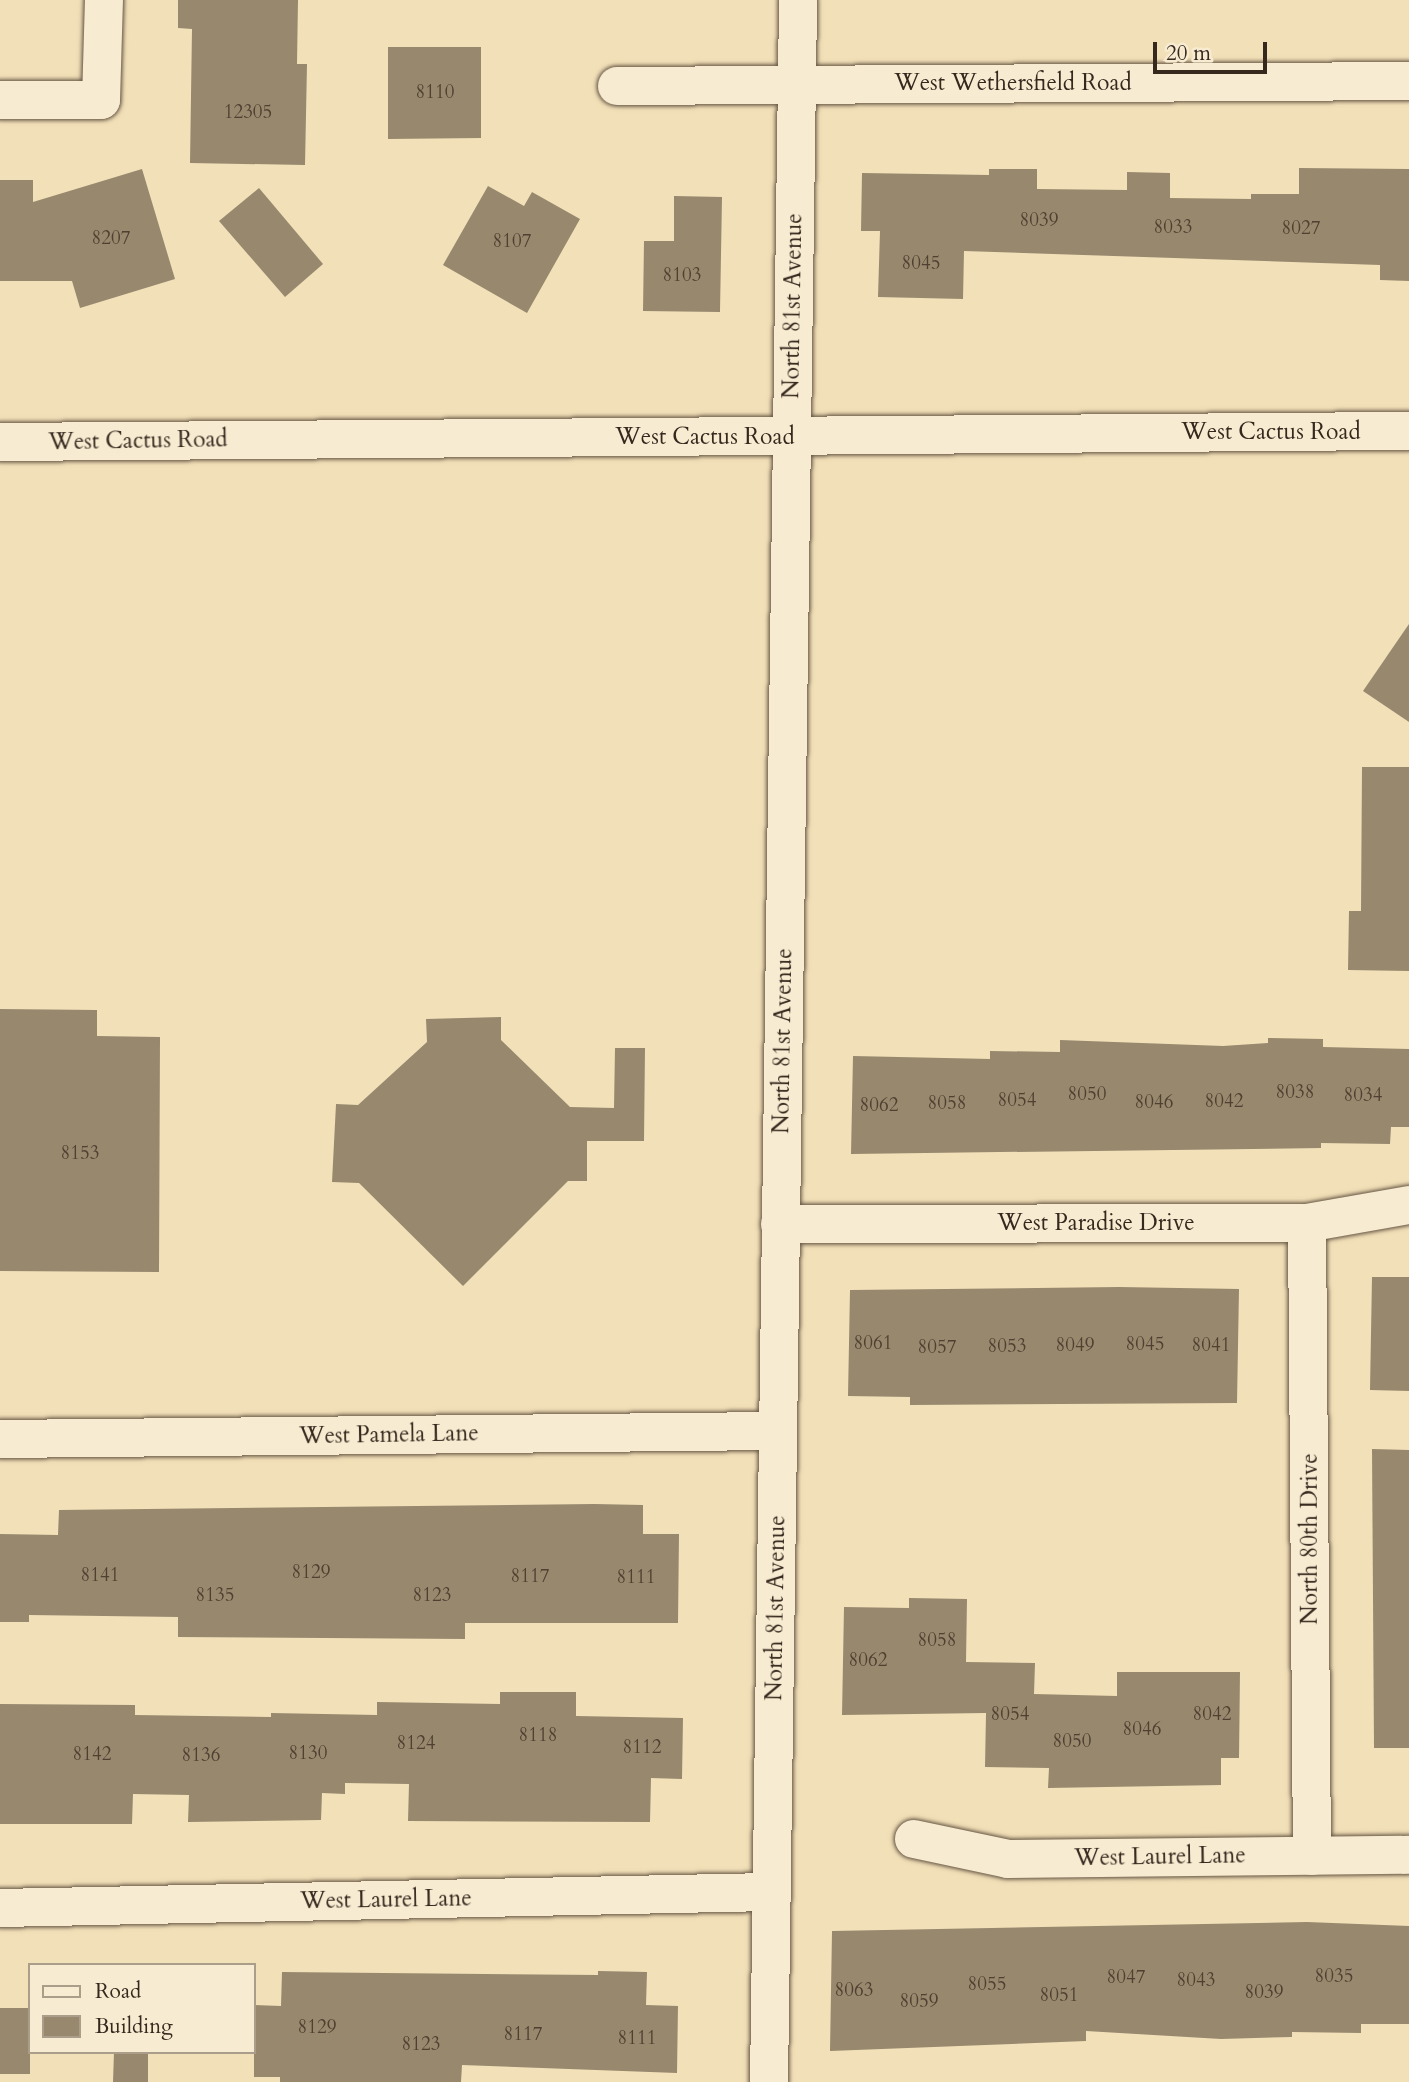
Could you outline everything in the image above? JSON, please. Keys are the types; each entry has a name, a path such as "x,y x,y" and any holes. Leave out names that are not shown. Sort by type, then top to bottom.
{"street":[{"path":"0,100 101,100 104,0"},
{"name":"North 81st Avenue","path":"769,2082 798,0"},
{"name":"West Wethersfield Road","path":"617,86 1409,80"},
{"name":"West Cactus Road","path":"0,442 1409,431"},
{"name":"West Paradise Drive","path":"780,1224 1307,1223 1409,1205"},
{"name":"North 80th Drive","path":"1307,1223 1312,1856"},
{"name":"West Pamela Lane","path":"0,1439 778,1431"},
{"name":"West Laurel Lane","path":"914,1839 1008,1859 1409,1855"},
{"name":"West Laurel Lane","path":"0,1908 772,1892"}],"building":[{"path":"178,0 298,0 297,64 307,64 305,165 190,163 192,29 178,28"},
{"path":"388,47 481,47 481,138 388,139"},
{"path":"1299,168 1409,169 1409,281 1380,280 1380,265 964,251 963,299 878,297 880,231 861,231 862,173 989,175 989,169 1037,169 1037,189 1127,190 1127,172 1170,173 1170,198 1251,199 1251,194 1299,194"},
{"path":"142,169 175,279 80,308 72,281 0,281 0,180 33,180 33,202"},
{"path":"488,186 524,206 532,192 580,219 527,313 443,265"},
{"path":"259,188 323,264 285,297 219,221"},
{"path":"674,196 722,197 720,312 643,311 644,241 674,241"},
{"path":"1409,624 1409,722 1363,691"},
{"path":"1362,767 1409,767 1409,971 1348,970 1349,911 1361,911"},
{"path":"0,1009 97,1010 97,1036 160,1037 159,1272 0,1271"},
{"path":"501,1017 501,1040 570,1107 614,1108 615,1048 645,1048 644,1141 587,1141 587,1181 568,1181 463,1286 359,1183 332,1182 336,1104 358,1105 427,1042 426,1019"},
{"path":"1268,1038 1323,1039 1323,1047 1409,1049 1409,1127 1391,1127 1390,1144 1321,1143 1321,1148 851,1154 853,1056 990,1059 990,1051 1060,1052 1060,1040 1223,1046 1268,1043"},
{"path":"1372,1277 1409,1277 1409,1391 1370,1390"},
{"path":"1119,1287 1239,1289 1237,1403 910,1405 910,1397 848,1396 850,1290"},
{"path":"1372,1449 1409,1450 1409,1748 1374,1748"},
{"path":"643,1505 643,1534 679,1534 678,1623 465,1623 465,1639 178,1637 178,1617 29,1615 29,1622 0,1622 0,1534 58,1535 59,1510"},
{"path":"909,1598 967,1599 966,1662 1035,1663 1034,1694 1117,1696 1117,1672 1240,1672 1239,1758 1221,1758 1221,1785 1048,1788 1049,1768 985,1767 986,1713 842,1715 844,1607 909,1608"},
{"path":"500,1692 576,1692 576,1716 683,1718 682,1779 651,1778 650,1822 408,1821 409,1784 345,1783 345,1794 322,1793 321,1820 188,1822 189,1795 133,1794 132,1824 0,1824 0,1704 135,1705 135,1715 377,1715 377,1702 500,1704"},
{"path":"1307,1922 1409,1926 1409,2024 1361,2024 1361,2033 1292,2032 1292,2037 1221,2039 1086,2031 1086,2041 830,2051 832,1931"},
{"path":"598,1971 647,1972 646,2005 678,2006 677,2073 462,2065 461,2082 280,2082 280,2077 254,2077 256,2005 281,2006 282,1972 598,1975"},
{"path":"0,2008 28,2008 30,2074 0,2074"},
{"path":"114,2054 148,2054 148,2082 113,2082"}]}
